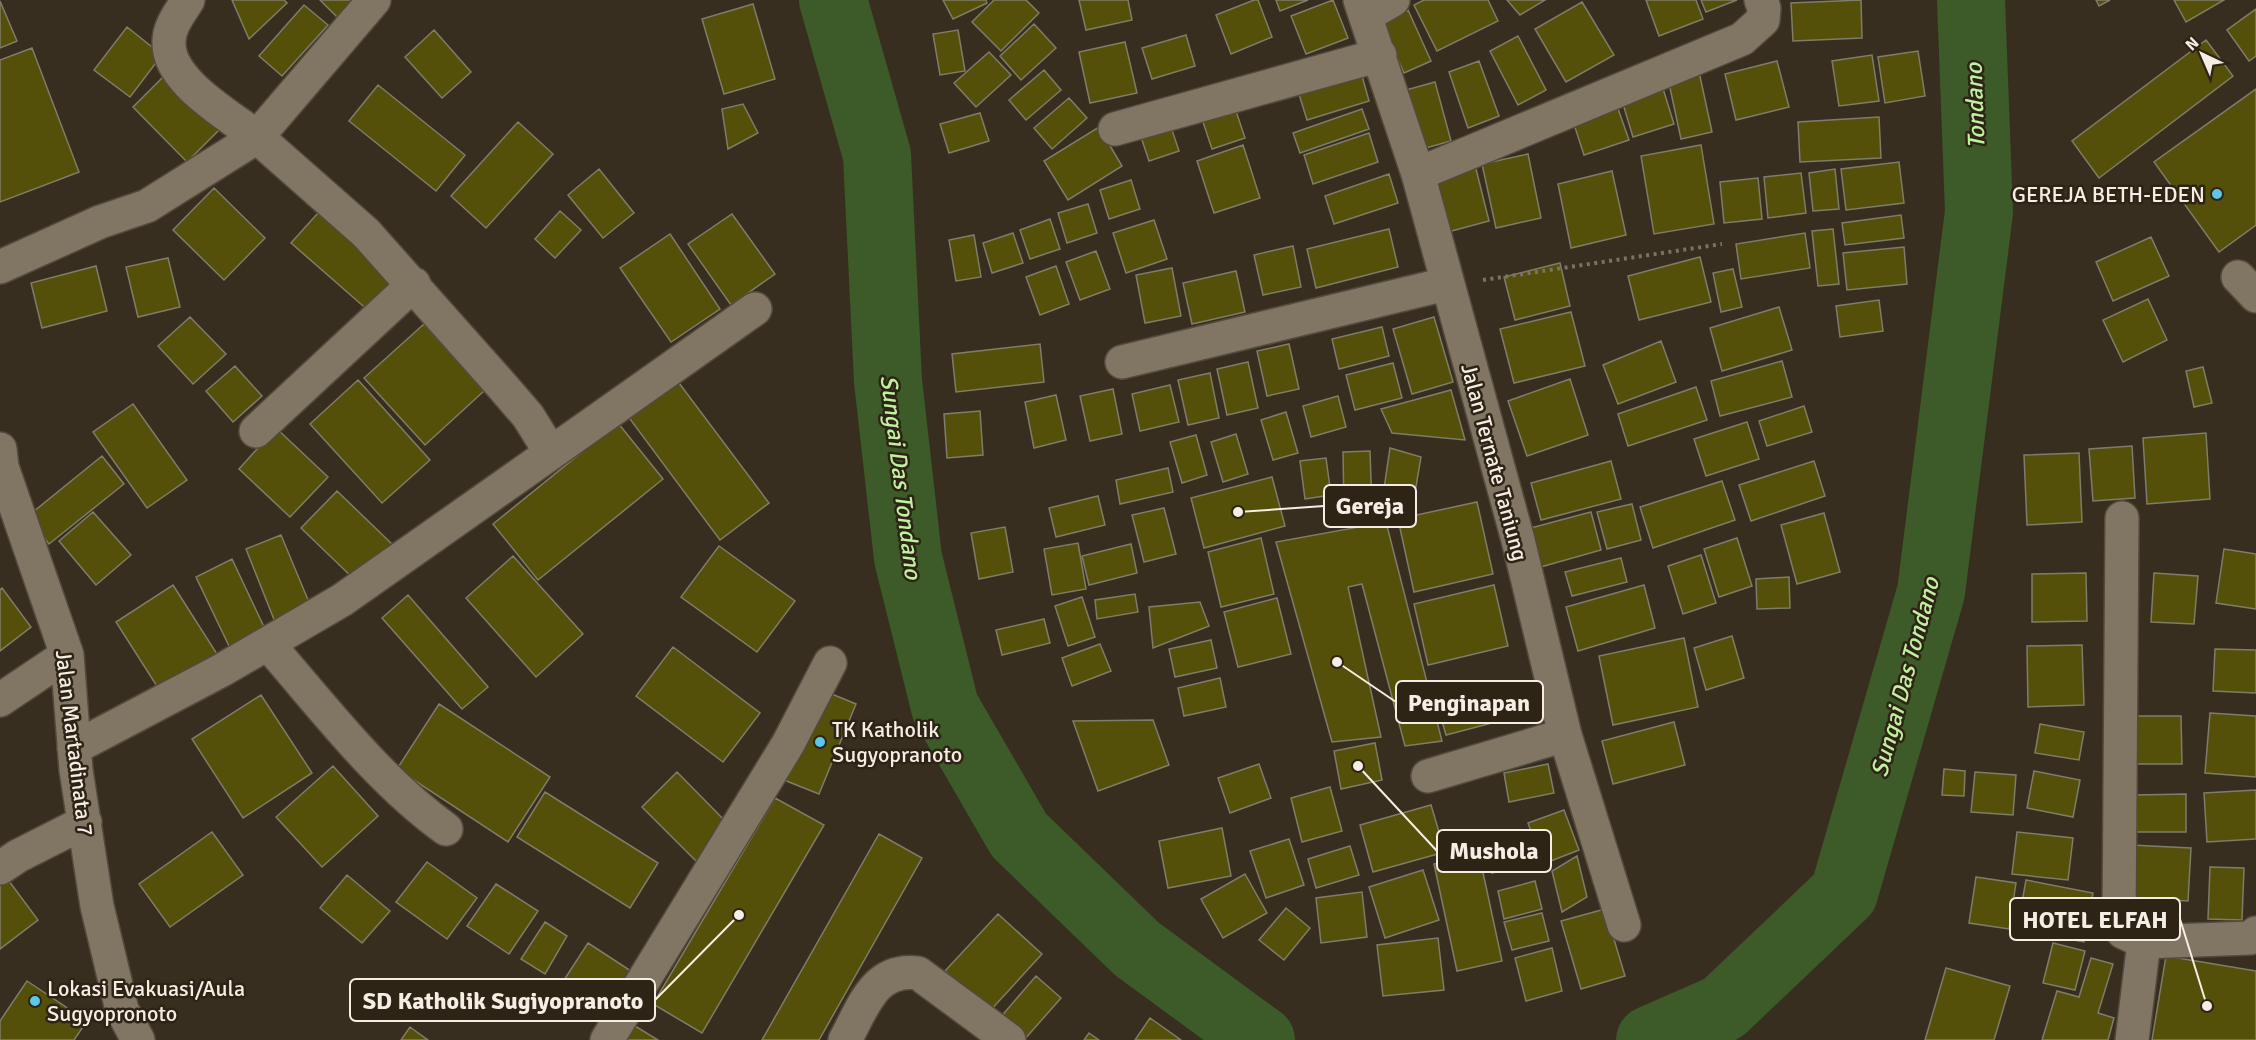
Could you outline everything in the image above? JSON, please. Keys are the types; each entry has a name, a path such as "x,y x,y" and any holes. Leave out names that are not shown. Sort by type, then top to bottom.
{"street":[{"path":"188,0 173,24 169,42 171,60 183,80 257,137 366,233 414,284 528,416 551,453"},
{"path":"0,267 100,222 147,206 257,137 374,0"},
{"path":"1418,174 1742,39 1763,20 1761,0"},
{"name":"Jalan Ternate Taniung","path":"1373,5 1380,55 1418,174 1446,284 1518,540 1565,735 1624,925"},
{"path":"1115,129 1380,55"},
{"path":"256,431 414,284"},
{"path":"1122,362 1446,284"},
{"path":"74,748 268,644 342,600 754,309"},
{"name":"Jalan Martadinata 7","path":"0,449 2,467 67,655 74,748 97,906 122,1010 138,1040"},
{"path":"2122,518 2118,909 2123,932 2144,942 2250,938 2256,933"},
{"path":"268,644 362,753 425,814 446,829"},
{"path":"0,700 67,655"},
{"path":"608,1040 788,744 830,663"},
{"path":"1428,776 1565,735"},
{"path":"0,868 18,856 85,822"},
{"path":"2132,1040 2144,942"},
{"path":"845,1040 880,981 891,974 903,971 918,973 1010,1040"}],"path":[{"path":"1446,284 1523,276 1622,258 1722,244"}],"building":[{"path":"232,0 284,0 287,3 249,39"},
{"path":"320,0 359,0 339,19"},
{"path":"943,0 986,0 987,3 953,19"},
{"path":"994,0 1026,0 1039,13 1001,51 972,22"},
{"path":"1079,0 1128,0 1132,20 1086,30"},
{"path":"1258,0 1272,37 1231,54 1216,15"},
{"path":"1276,0 1308,0 1280,11"},
{"path":"1333,0 1348,38 1306,54 1291,16"},
{"path":"1424,0 1488,0 1498,21 1437,51 1414,5"},
{"path":"1507,0 1545,0 1520,15"},
{"path":"1646,0 1696,0 1703,19 1659,36"},
{"path":"1701,0 1737,0 1706,12"},
{"path":"1861,0 1862,38 1793,41 1791,3"},
{"path":"2096,0 2110,0 2099,6"},
{"path":"2174,0 2224,0 2186,22"},
{"path":"0,1 17,41 0,48"},
{"path":"1582,2 1614,55 1566,82 1535,29"},
{"path":"753,4 775,79 724,94 702,19"},
{"path":"304,5 328,25 282,76 259,56"},
{"path":"2256,9 2256,56 2249,61 2227,30"},
{"path":"1408,10 1431,61 1404,73 1381,22"},
{"path":"1034,24 1056,48 1021,80 1000,56"},
{"path":"127,27 162,55 130,97 94,70"},
{"path":"434,30 471,72 442,98 405,57"},
{"path":"958,30 965,71 940,75 933,34"},
{"path":"1186,35 1195,66 1152,79 1142,48"},
{"path":"1518,36 1546,90 1518,105 1490,51"},
{"path":"2206,40 2233,76 2099,178 2072,141"},
{"path":"1125,42 1137,93 1090,103 1079,52"},
{"path":"32,48 79,172 0,202 0,60"},
{"path":"1918,51 1925,96 1885,103 1878,57"},
{"path":"989,52 1011,75 976,107 954,83"},
{"path":"1872,55 1879,101 1839,106 1832,61"},
{"path":"1479,61 1499,116 1468,128 1449,72"},
{"path":"1777,61 1789,107 1736,120 1725,74"},
{"path":"1698,67 1712,132 1681,139 1667,74"},
{"path":"1044,70 1061,90 1026,120 1009,100"},
{"path":"168,72 222,127 187,162 133,107"},
{"path":"1361,72 1369,101 1307,120 1298,91"},
{"path":"1435,82 1451,141 1422,149 1406,90"},
{"path":"1661,82 1674,124 1633,137 1620,94"},
{"path":"378,85 465,155 436,191 349,121"},
{"name":"GEREJA BETH-EDEN","path":"2256,89 2256,225 2219,252 2154,162"},
{"path":"1069,98 1087,118 1052,149 1034,128"},
{"path":"1233,102 1245,138 1212,149 1200,113"},
{"path":"1616,103 1629,140 1584,155 1572,118"},
{"path":"743,104 758,133 728,149 722,109"},
{"path":"1362,109 1369,129 1300,153 1293,133"},
{"path":"980,113 989,141 949,153 940,124"},
{"path":"1879,117 1881,158 1800,162 1798,122"},
{"path":"1169,121 1179,151 1149,161 1139,131"},
{"path":"518,122 553,154 486,228 451,196"},
{"path":"1099,127 1122,166 1068,200 1044,161"},
{"path":"1369,133 1378,162 1313,184 1304,155"},
{"path":"1243,145 1260,198 1214,213 1197,161"},
{"path":"1701,145 1714,224 1654,234 1641,156"},
{"path":"1528,154 1541,218 1496,228 1482,164"},
{"path":"1474,161 1489,221 1444,233 1429,173"},
{"path":"1899,162 1904,203 1846,210 1841,169"},
{"path":"599,169 634,213 603,238 568,195"},
{"path":"1835,169 1839,209 1813,211 1809,173"},
{"path":"1612,171 1626,235 1571,248 1558,184"},
{"path":"1801,173 1806,213 1768,218 1764,177"},
{"path":"1389,174 1398,203 1334,224 1325,196"},
{"path":"1758,178 1762,219 1724,223 1720,182"},
{"path":"1131,180 1140,209 1109,219 1100,190"},
{"path":"214,188 265,238 224,280 173,230"},
{"path":"1088,204 1097,233 1067,243 1058,213"},
{"path":"560,211 581,230 555,258 535,239"},
{"path":"318,213 397,282 370,312 291,243"},
{"path":"732,214 775,274 731,305 688,244"},
{"path":"1901,215 1904,238 1845,245 1842,223"},
{"path":"1050,219 1060,249 1030,259 1020,230"},
{"path":"1154,220 1167,259 1126,273 1113,233"},
{"path":"1389,229 1398,267 1316,288 1307,249"},
{"path":"1833,229 1839,284 1818,286 1812,231"},
{"path":"1013,233 1023,263 992,273 983,243"},
{"path":"1805,233 1810,268 1741,279 1736,244"},
{"path":"670,234 720,309 671,342 620,268"},
{"path":"974,235 981,277 956,281 949,240"},
{"path":"2151,237 2169,276 2113,301 2096,262"},
{"path":"1293,246 1301,287 1263,295 1254,255"},
{"path":"1904,247 1907,284 1847,290 1843,253"},
{"path":"1096,251 1110,289 1080,300 1066,262"},
{"path":"1700,257 1711,302 1639,320 1628,276"},
{"path":"168,258 180,307 138,317 126,267"},
{"path":"1560,263 1570,306 1515,320 1504,277"},
{"path":"96,266 107,311 42,328 31,283"},
{"path":"1056,266 1069,304 1040,315 1026,277"},
{"path":"1172,268 1181,316 1145,323 1136,275"},
{"path":"1733,269 1742,307 1721,312 1713,273"},
{"path":"1236,271 1245,312 1192,324 1183,283"},
{"path":"2148,299 2167,340 2123,362 2103,320"},
{"path":"1879,300 1883,331 1840,337 1836,306"},
{"path":"1779,307 1792,350 1722,371 1710,328"},
{"path":"1571,312 1585,366 1514,383 1500,329"},
{"path":"190,317 226,354 193,384 158,346"},
{"path":"1434,317 1453,382 1412,394 1393,329"},
{"path":"424,324 484,391 425,445 364,378"},
{"path":"1382,327 1389,356 1339,369 1332,339"},
{"path":"1661,341 1676,382 1618,404 1603,365"},
{"path":"1040,344 1044,382 956,392 952,354"},
{"path":"1289,344 1299,389 1267,396 1257,351"},
{"path":"1782,361 1792,397 1720,416 1711,381"},
{"path":"1248,362 1258,408 1227,415 1217,369"},
{"path":"1393,363 1402,398 1355,410 1346,375"},
{"path":"235,366 262,396 233,422 206,391"},
{"path":"2203,367 2212,403 2194,407 2186,371"},
{"path":"1210,373 1219,418 1188,425 1178,380"},
{"path":"676,379 769,503 720,540 627,415"},
{"path":"1570,379 1588,435 1527,456 1508,401"},
{"path":"358,380 430,460 382,503 310,424"},
{"path":"1170,385 1179,422 1140,431 1132,394"},
{"path":"1696,387 1707,420 1628,446 1618,414"},
{"path":"1113,389 1122,434 1090,441 1080,396"},
{"path":"1451,390 1465,440 1392,433 1381,409"},
{"path":"1056,395 1066,440 1034,448 1025,402"},
{"path":"1338,396 1346,427 1311,437 1303,406"},
{"path":"133,404 187,480 147,508 93,432"},
{"path":"1804,406 1812,432 1767,446 1759,421"},
{"path":"980,411 983,455 947,458 944,414"},
{"path":"1286,412 1298,453 1273,460 1261,420"},
{"path":"1747,422 1759,459 1706,476 1694,439"},
{"path":"618,423 663,479 538,580 493,524"},
{"path":"276,428 328,477 290,517 239,469"},
{"path":"2206,433 2210,499 2147,504 2143,438"},
{"path":"1236,434 1248,474 1223,482 1211,442"},
{"path":"1196,435 1207,475 1182,483 1170,442"},
{"path":"2132,446 2135,498 2093,501 2089,449"},
{"path":"1390,448 1421,457 1412,510 1381,509"},
{"path":"1370,451 1372,507 1344,508 1343,452"},
{"path":"2079,453 2082,522 2027,525 2024,455"},
{"path":"102,456 124,484 49,544 28,516"},
{"path":"1326,458 1331,495 1305,499 1300,461"},
{"path":"1611,461 1621,499 1541,520 1531,483"},
{"path":"1814,461 1825,496 1751,521 1739,485"},
{"path":"1168,468 1173,492 1120,504 1116,480"},
{"path":"1272,477 1285,526 1204,548 1191,498"},
{"path":"1722,481 1735,520 1653,548 1640,507"},
{"path":"337,491 393,545 357,582 301,528"},
{"path":"1098,496 1105,525 1056,537 1049,508"},
{"path":"1477,502 1493,574 1414,592 1398,519"},
{"path":"1632,504 1641,540 1607,549 1597,512"},
{"path":"1164,508 1176,554 1144,562 1132,515"},
{"path":"93,512 131,555 96,585 59,541"},
{"path":"1591,512 1601,550 1537,568 1527,529"},
{"path":"1824,513 1840,572 1797,584 1781,525"},
{"path":"1386,522 1442,741 1405,746 1362,584 1348,587 1381,737 1332,742 1276,542"},
{"path":"1005,527 1013,572 979,579 971,533"},
{"path":"281,535 311,607 275,622 246,549"},
{"path":"1261,538 1274,594 1221,607 1208,552"},
{"path":"1737,538 1752,586 1719,597 1704,549"},
{"path":"1078,543 1086,589 1052,595 1044,549"},
{"path":"1131,544 1137,573 1089,585 1082,556"},
{"path":"719,546 795,601 757,652 681,597"},
{"path":"2224,549 2256,554 2256,609 2216,603"},
{"path":"1701,555 1716,603 1683,614 1668,566"},
{"path":"513,556 583,634 536,677 466,598"},
{"path":"1621,558 1627,582 1572,596 1565,572"},
{"path":"232,559 265,629 229,646 196,577"},
{"path":"2086,573 2087,621 2032,622 2032,574"},
{"path":"2154,573 2198,576 2194,624 2151,622"},
{"path":"1789,577 1790,608 1757,609 1756,579"},
{"path":"173,585 217,654 160,691 116,622"},
{"path":"1494,585 1508,646 1428,665 1414,604"},
{"path":"1644,585 1655,628 1578,651 1566,607"},
{"path":"2,588 31,627 0,651 0,590"},
{"path":"1135,594 1138,612 1097,619 1095,600"},
{"path":"408,595 488,687 462,709 382,618"},
{"path":"1082,597 1095,637 1068,646 1055,606"},
{"path":"1277,598 1291,654 1238,667 1224,612"},
{"path":"1200,602 1209,626 1153,648 1149,607"},
{"path":"1044,619 1050,643 1002,655 996,630"},
{"path":"1732,636 1744,678 1706,690 1694,648"},
{"path":"1684,638 1698,707 1613,725 1599,656"},
{"path":"1211,640 1217,668 1175,677 1169,649"},
{"path":"1100,644 1111,671 1072,686 1062,658"},
{"path":"2082,645 2084,705 2028,707 2027,646"},
{"path":"673,647 760,713 723,762 636,696"},
{"path":"2215,649 2256,650 2256,693 2213,691"},
{"path":"1220,678 1226,707 1184,716 1178,688"},
{"path":"1501,682 1511,718 1446,735 1436,700"},
{"name":"TK Katholik Sugyopranoto","path":"822,690 856,704 819,794 784,780"},
{"path":"261,695 312,773 243,818 192,739"},
{"path":"439,704 550,777 508,842 397,769"},
{"path":"2210,713 2256,716 2256,777 2205,773"},
{"path":"2129,716 2181,716 2182,764 2129,764"},
{"path":"1153,720 1169,765 1098,791 1073,721"},
{"path":"1674,722 1685,765 1613,784 1602,741"},
{"path":"2040,724 2084,732 2079,760 2035,753"},
{"path":"1375,743 1382,780 1341,789 1334,751"},
{"path":"1259,764 1271,798 1230,813 1218,778"},
{"path":"1548,764 1554,793 1509,802 1504,773"},
{"path":"333,766 378,816 322,867 276,817"},
{"path":"1944,769 1965,771 1964,796 1942,795"},
{"path":"2034,771 2080,780 2073,817 2027,808"},
{"path":"677,772 731,827 696,861 642,807"},
{"path":"1975,772 2016,775 2013,815 1971,812"},
{"path":"1330,787 1342,831 1302,842 1291,798"},
{"path":"2256,790 2256,839 2207,842 2204,793"},
{"path":"545,792 658,863 630,908 517,837"},
{"path":"2186,794 2186,832 2137,832 2136,795"},
{"path":"775,798 824,825 702,1033 653,1004"},
{"path":"1431,805 1445,852 1373,872 1360,825"},
{"path":"1564,810 1579,850 1543,864 1528,823"},
{"path":"1222,828 1231,876 1168,888 1159,841"},
{"path":"212,832 243,875 170,927 139,884"},
{"path":"2017,832 2073,838 2068,880 2012,874"},
{"path":"879,834 922,858 819,1040 762,1040"},
{"path":"1522,835 1529,864 1492,873 1484,845"},
{"path":"1289,839 1304,885 1266,898 1250,851"},
{"path":"2131,845 2191,848 2188,901 2128,897"},
{"path":"1350,846 1359,875 1316,888 1308,859"},
{"path":"1479,854 1502,961 1457,971 1434,864"},
{"path":"1577,856 1587,897 1562,912 1552,871"},
{"path":"427,862 477,898 447,939 396,902"},
{"path":"2210,867 2244,868 2242,920 2208,919"},
{"path":"1423,870 1439,920 1385,938 1369,887"},
{"path":"1245,874 1267,913 1223,938 1201,899"},
{"path":"347,875 390,911 362,943 320,908"},
{"path":"6,877 38,920 0,949 0,882"},
{"path":"1976,877 2016,883 2009,929 1969,923"},
{"path":"2026,880 2093,893 2084,942 2017,930"},
{"path":"1535,881 1542,909 1504,919 1498,891"},
{"path":"496,884 538,911 509,954 467,926"},
{"path":"1362,892 1367,937 1321,943 1316,898"},
{"path":"1286,908 1310,928 1284,960 1259,940"},
{"path":"1605,909 1625,976 1581,989 1561,921"},
{"path":"1542,913 1549,941 1512,950 1504,922"},
{"path":"998,914 1042,954 989,1012 945,971"},
{"path":"545,922 567,936 545,974 521,959"},
{"path":"1438,938 1444,990 1383,996 1377,945"},
{"path":"588,943 631,971 605,1011 562,983"},
{"path":"2053,943 2085,951 2075,990 2043,983"},
{"path":"1552,948 1562,991 1526,1001 1515,958"},
{"path":"2166,956 2256,971 2256,1040 2152,1040"},
{"path":"2091,958 2113,964 2098,1013 2114,1018 2108,1040 2042,1040 2057,991 2079,997"},
{"path":"1946,968 2010,986 1994,1040 1925,1040"},
{"path":"1036,976 1061,998 1024,1040 999,1019"},
{"name":"Lokasi Evakuasi/Aula Sugyopronoto","path":"27,981 87,1021 74,1040 0,1040 0,1021"},
{"path":"1150,1018 1181,1040 1135,1040"},
{"path":"630,1023 658,1040 619,1040"},
{"path":"410,1027 428,1040 401,1040"},
{"path":"1089,1033 1099,1040 1084,1040"}],"waterway":[{"name":"Sungai Das Tondano","path":"833,0 877,155 888,381 908,558 945,707 1019,835 1137,949 1261,1040"},
{"name":"Sungai Das Tondano","path":"1650,1040 1723,1008 1844,893 1931,592 1979,212 1971,0"}],"place":[{"name":"GEREJA BETH-EDEN","path":"2217,194"},
{"name":"Gereja","path":"1238,512"},
{"name":"Penginapan","path":"1337,662"},
{"name":"TK Katholik Sugyopranoto","path":"820,742"},
{"name":"Mushola","path":"1358,766"},
{"name":"SD Katholik Sugiyopranoto","path":"739,915"},
{"name":"Lokasi Evakuasi/Aula Sugyopronoto","path":"35,1001"},
{"name":"HOTEL ELFAH","path":"2207,1006"}],"water label":[{"name":"Tondano","path":"1975,106"}]}
